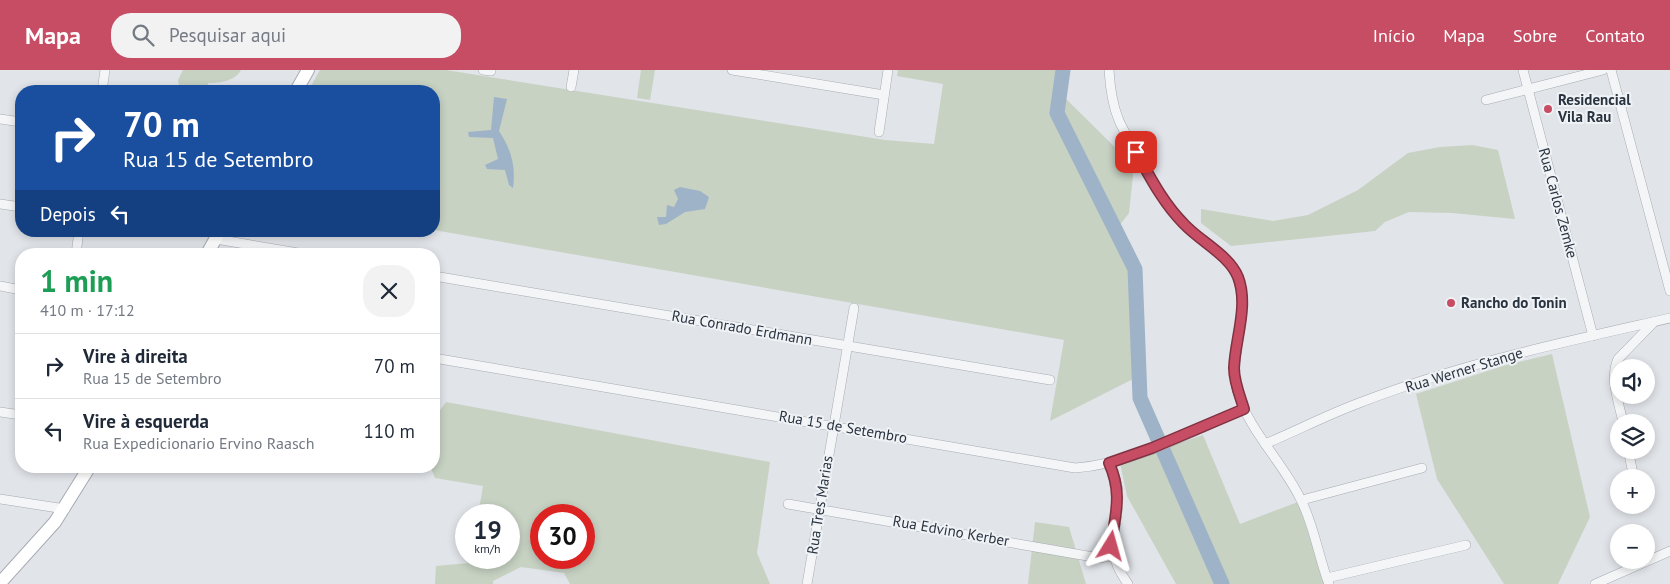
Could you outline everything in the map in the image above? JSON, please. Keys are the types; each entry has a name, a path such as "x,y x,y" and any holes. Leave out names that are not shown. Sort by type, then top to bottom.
{"street":[{"path":"103,85 105,70"},
{"path":"299,85 308,70"},
{"path":"571,87 574,70"},
{"path":"732,70 884,95"},
{"path":"879,132 888,70"},
{"path":"1109,70 1110,86 1118,118 1167,205 1185,226 1232,267 1238,279 1242,299 1234,370 1238,390 1244,409 1265,444 1286,471 1302,500 1328,581 1466,545"},
{"name":"Rua Carlos Zemke","path":"1523,70 1593,336"},
{"path":"1486,100 1528,91 1603,70"},
{"path":"1611,70 1670,291"},
{"path":"0,119 15,121"},
{"path":"0,204 15,206"},
{"path":"210,248 217,237"},
{"path":"227,237 277,248"},
{"name":"Rua Conrado Erdmann","path":"440,277 1050,380"},
{"path":"0,286 15,289"},
{"name":"Rua Tres Marias","path":"807,584 854,308"},
{"name":"Rua Werner Stange","path":"1265,444 1359,403 1432,378 1512,355 1670,318"},
{"path":"1622,414 1614,373 1615,364 1654,322"},
{"name":"Rua 15 de Setembro","path":"440,359 1075,468 1109,463 1152,448 1244,409"},
{"path":"0,412 15,414"},
{"path":"1109,463 1115,475 1118,494 1111,546 1113,556 1128,584"},
{"path":"1302,500 1422,468"},
{"path":"0,583 65,509 86,473"},
{"path":"0,499 65,509"},
{"name":"Rua Edvino Kerber","path":"788,504 1099,558 1113,556"},
{"path":"1595,584 1670,551"}],"green space":[{"path":"183,70 241,70 231,79 208,83 208,85 179,85 178,80"},
{"path":"320,70 446,70 885,140 934,144 943,84 897,76 898,70 1063,70 1060,93 1134,166 1129,213 1116,230 1135,269 1139,376 1050,421 1064,340 440,231 440,85 311,85"},
{"path":"641,70 655,70 650,100 637,98"},
{"path":"1472,145 1498,150 1515,219 1452,213 1409,212 1385,222 1375,231 1231,246 1201,223 1201,209 1273,221 1308,215 1358,190 1408,153 1440,147"},
{"path":"1552,354 1590,517 1558,584 1504,584 1437,479 1416,394 1506,365"},
{"path":"446,402 770,462 757,553 770,584 570,584 564,573 535,569 595,569 595,504 530,504 530,568 520,568 520,504 480,504 483,486 435,478 433,473 440,473 440,410"},
{"path":"1203,435 1240,524 1298,502 1325,584 1176,584 1127,496 1120,463"},
{"path":"1035,522 1069,527 1086,584 1028,584"},
{"path":"455,564 455,569 517,569 493,581 493,584 435,584 436,566"}],"water":[{"path":"494,97 507,99 499,131 507,144 512,158 514,172 513,188 509,185 505,170 487,169 485,165 498,159 493,138 469,137 468,132 491,130"},
{"path":"680,187 700,191 709,197 705,209 685,212 666,224 659,225 657,217 666,217 667,205 674,207 678,199 674,190"}],"waterway":[{"path":"1063,70 1057,113 1135,269 1140,398 1158,439"},
{"path":"1163,450 1222,584"}],"place":[{"name":"Residencial Vila Rau","path":"1548,109"},
{"name":"Rancho do Tonin","path":"1451,303"}],"route":[{"path":"1111,546 1118,494 1115,475 1109,463 1152,448 1244,409 1234,370 1242,299 1238,279 1232,267 1208,244 1185,226 1167,205 1136,152"}]}
